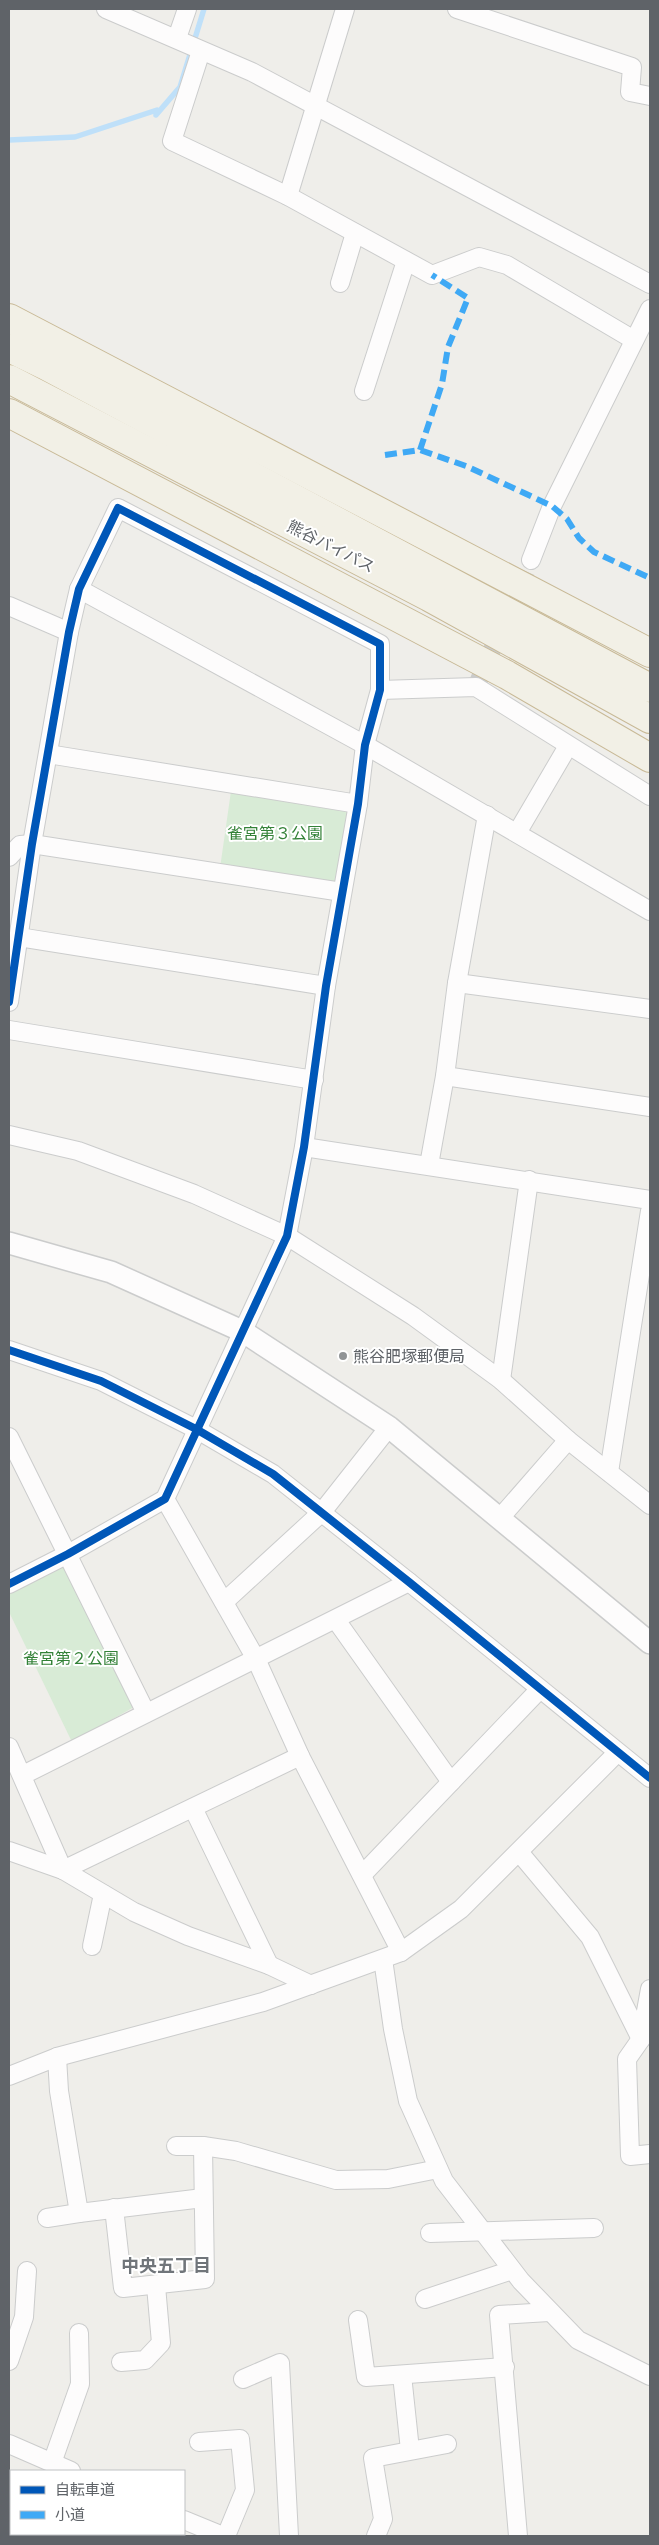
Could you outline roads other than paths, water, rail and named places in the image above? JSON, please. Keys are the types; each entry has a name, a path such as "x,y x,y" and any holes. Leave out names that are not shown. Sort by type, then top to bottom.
{"highway":[{"path":"9,318 650,653"},
{"name":"熊谷バイパス","path":"9,348 55,370 650,688"},
{"name":"熊谷バイパス","path":"9,379 429,596 650,719"},
{"path":"9,413 507,675 650,758"}],"street":[{"path":"106,9 252,72 650,284"},
{"path":"179,39 187,9"},
{"path":"288,196 345,9"},
{"path":"457,9 632,67 630,92 650,96"},
{"path":"200,51 172,141 288,196 432,275 479,257 507,265 634,340"},
{"path":"340,283 355,233"},
{"path":"364,391 406,261"},
{"path":"530,560 552,506 650,309"},
{"path":"9,1002 20,937 32,844 69,632 79,589 118,508 380,644 380,690 365,745 358,804 326,986 304,1147 287,1236 165,1499 68,1554 9,1584"},
{"path":"79,589 365,745 650,911"},
{"path":"9,606 69,632"},
{"path":"380,690 476,687 650,796"},
{"path":"517,833 568,746"},
{"path":"48,754 358,804"},
{"path":"429,1165 445,1076 457,982 487,815"},
{"path":"9,857 20,845 32,844 342,892"},
{"path":"20,937 326,986"},
{"path":"457,982 650,1010"},
{"path":"9,1030 314,1080"},
{"path":"445,1076 650,1107"},
{"path":"9,1135 96,1158 194,1194 287,1236 413,1316 501,1380 568,1440 650,1505"},
{"path":"304,1147 650,1200"},
{"path":"501,1380 529,1180"},
{"path":"609,1472 650,1212"},
{"path":"9,1243 111,1272 242,1331 389,1426 650,1643"},
{"path":"9,1350 101,1381 196,1429 273,1474 410,1582 617,1753 650,1778"},
{"path":"224,1602 322,1512 389,1426"},
{"path":"9,1437 146,1713"},
{"path":"500,1518 568,1440"},
{"path":"165,1499 256,1659 300,1756 400,1952"},
{"path":"23,1775 410,1582"},
{"path":"336,1620 451,1782"},
{"path":"362,1875 540,1689"},
{"path":"9,1747 23,1775 63,1870"},
{"path":"9,2076 57,2057 263,2002 400,1952 462,1909 617,1753"},
{"path":"63,1870 300,1756"},
{"path":"193,1808 269,1965"},
{"path":"9,1851 63,1870 134,1912 188,1936 269,1965 311,1985"},
{"path":"519,1852 590,1937 646,2038"},
{"path":"92,1946 103,1894"},
{"path":"383,1959 393,2029 408,2101 444,2181 512,2270 549,2312 578,2340 650,2376"},
{"path":"650,1989 646,2038 627,2059 630,2156 650,2154"},
{"path":"57,2057 59,2091 79,2213"},
{"path":"176,2146 203,2146 236,2151 336,2180 388,2179 438,2169"},
{"path":"114,2208 123,2288 156,2286 205,2279 203,2146"},
{"path":"47,2218 203,2198"},
{"path":"430,2233 594,2228"},
{"path":"425,2299 512,2270"},
{"path":"9,2361 24,2317 27,2271"},
{"path":"121,2362 145,2360 160,2343 156,2286"},
{"path":"518,2536 499,2315 549,2312"},
{"path":"358,2320 366,2377 504,2367"},
{"path":"52,2463 80,2384 79,2333"},
{"path":"243,2379 280,2363 289,2536"},
{"path":"402,2375 410,2450"},
{"path":"185,2520 225,2536 244,2490 240,2440 199,2442"},
{"path":"9,2444 69,2470"},
{"path":"376,2536 383,2518 373,2458 447,2444"}],"waterway":[{"path":"9,140 75,137 157,110 156,115 180,87 204,9"}],"tunnel":[{"path":"476,687 531,560"}],"place":[{"name":"熊谷肥塚郵便局","path":"343,1356"}],"district":[{"name":"中央五丁目","path":"166,2266"}],"park label":[{"name":"雀宮第３公園","path":"275,833"},
{"name":"雀宮第２公園","path":"71,1658"}]}
